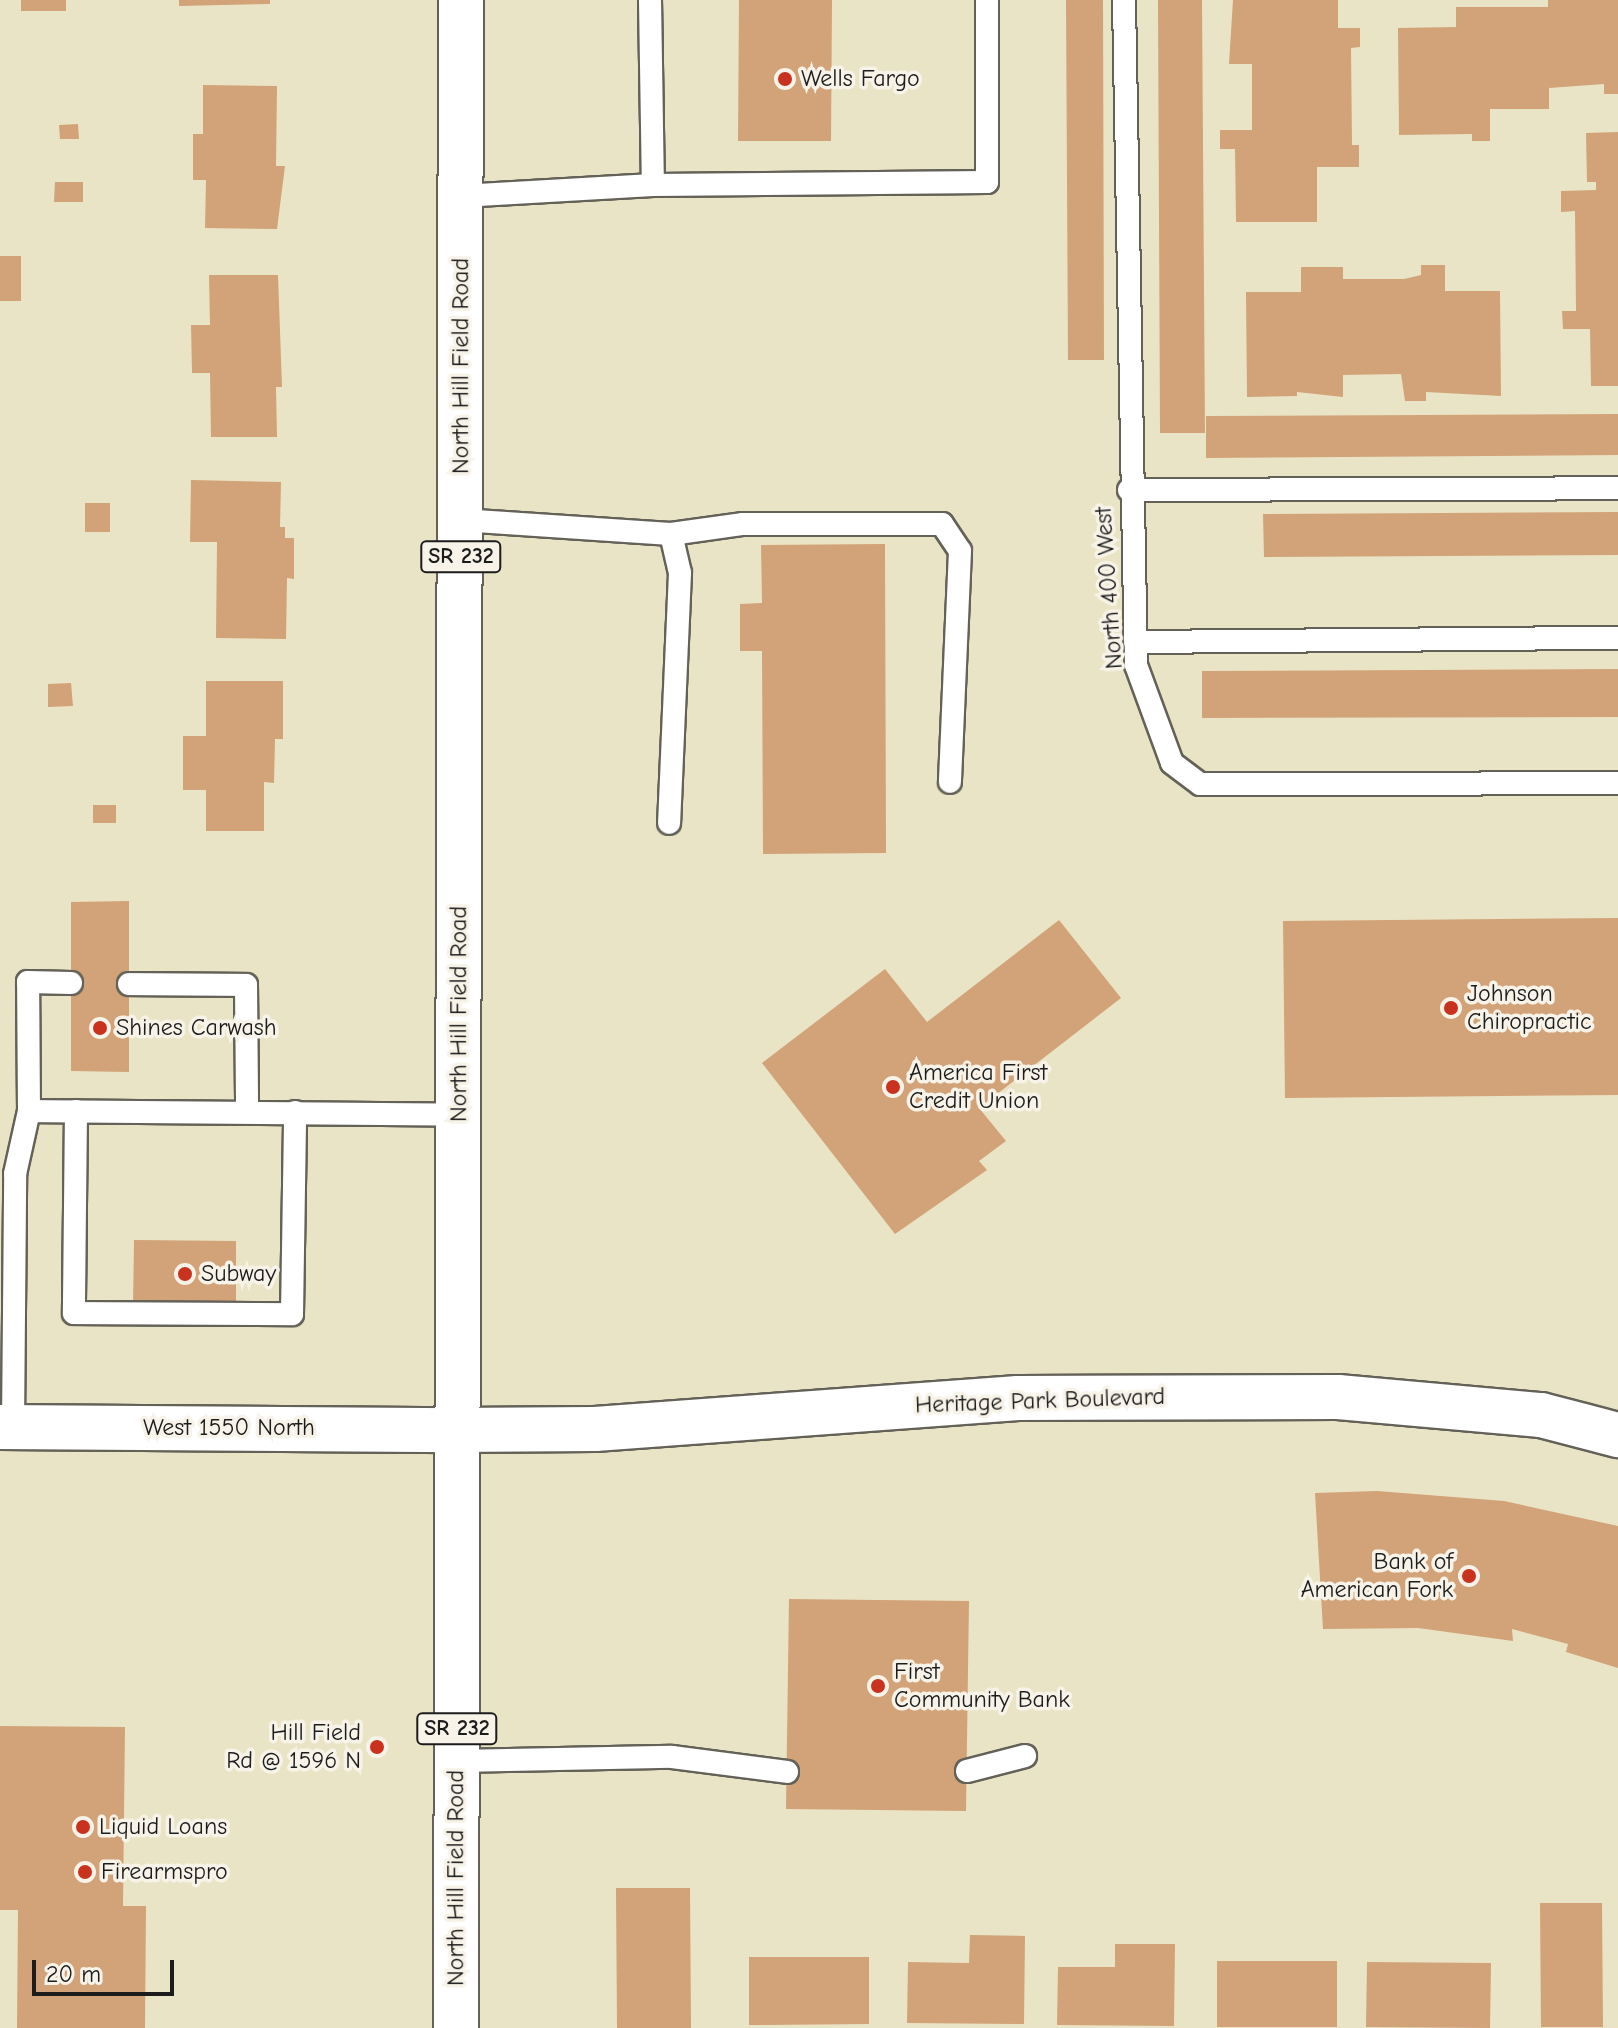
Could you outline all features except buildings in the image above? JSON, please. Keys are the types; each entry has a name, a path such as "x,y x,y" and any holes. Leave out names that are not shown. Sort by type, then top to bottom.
{"main road":[{"name":"North Hill Field Road","path":"456,2028 461,0"},
{"name":"Heritage Park Boulevard","path":"459,1430 595,1429 1018,1398 1338,1397 1541,1415 1618,1435"},
{"name":"West 1550 North","path":"6,1427 459,1430"}],"lane":[{"path":"650,0 653,185"},
{"path":"461,196 653,185 987,182 987,0"},
{"name":"North 400 West","path":"1124,0 1129,490 1136,665 1172,763 1200,784 1618,783"},
{"path":"1129,490 1618,488"},
{"path":"461,520 671,534 743,524 942,524 960,551 950,782"},
{"path":"669,823 680,573 671,534"},
{"path":"1135,642 1618,638"},
{"path":"6,1427 15,1174 29,1111 28,982 71,983"},
{"path":"129,984 246,985 247,1112"},
{"path":"29,1111 460,1115"},
{"path":"76,1111 74,1313 183,1314 292,1314 295,1112"},
{"path":"967,1771 1025,1756"},
{"path":"457,1761 672,1757 787,1772"}],"place":[{"name":"Wells Fargo","path":"785,79"},
{"name":"Johnson Chiropractic","path":"1451,1008"},
{"name":"Shines Carwash","path":"100,1028"},
{"name":"America First Credit Union","path":"893,1087"},
{"name":"Subway","path":"185,1274"},
{"name":"Bank of American Fork","path":"1469,1576"},
{"name":"First Community Bank","path":"878,1686"},
{"name":"Hill Field Rd @ 1596 N","path":"377,1747"},
{"name":"Liquid Loans","path":"83,1827"},
{"name":"Firearmspro","path":"85,1872"}]}
